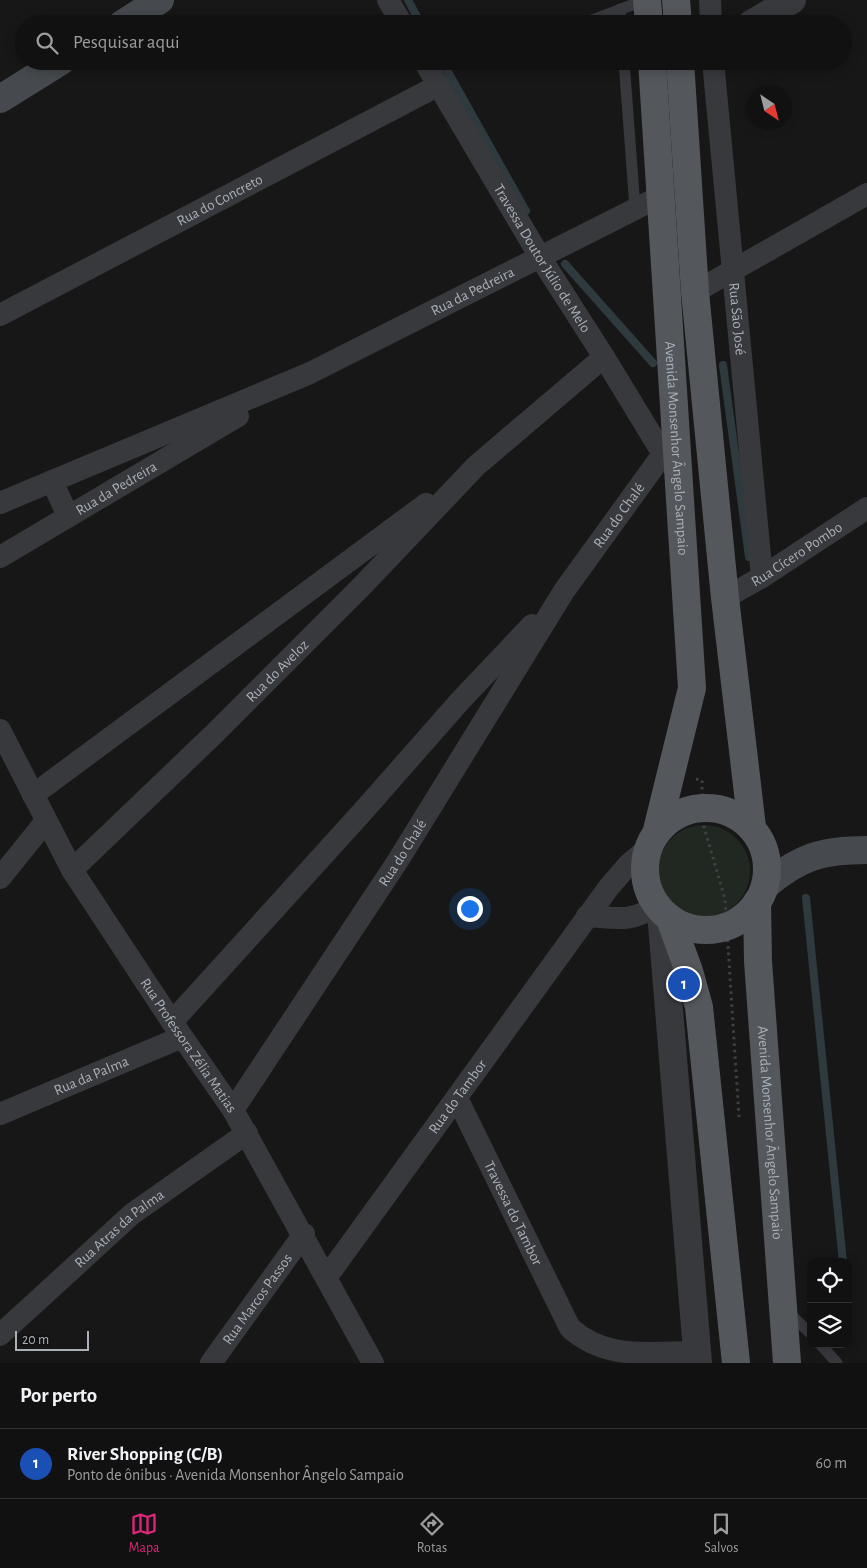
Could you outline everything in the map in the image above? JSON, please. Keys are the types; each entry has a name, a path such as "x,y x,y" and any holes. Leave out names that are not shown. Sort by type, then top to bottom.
{"main road":[{"path":"136,15 160,0"},
{"path":"646,0 648,15"},
{"path":"676,0 677,15"},
{"path":"0,100 47,70"},
{"name":"Avenida Monsenhor Ângelo Sampaio","path":"652,840 692,688 669,449 661,196 653,70"},
{"name":"Avenida Monsenhor Ângelo Sampaio","path":"681,70 695,292 726,598 752,827"},
{"path":"736,1363 699,1007 690,971 662,912 647,888 644,868 652,840 670,819 685,811 701,807 720,808 737,815 752,827 763,845 768,865 761,894"},
{"path":"662,912 688,928 708,930 727,926 744,917 761,894 786,868 816,854 862,847"},
{"name":"Avenida Monsenhor Ângelo Sampaio","path":"761,894 759,971 787,1363"}],"street":[{"path":"388,0 397,15"},
{"path":"710,0 711,15"},
{"path":"766,15 792,0"},
{"name":"Travessa Doutor Júlio de Melo","path":"429,70 540,257 604,357 669,449"},
{"name":"Rua São José","path":"714,70 731,272 762,577"},
{"name":"Rua do Concreto","path":"0,315 438,85"},
{"path":"695,292 867,194"},
{"name":"Rua da Pedreira","path":"0,557 310,373 661,196"},
{"name":"Rua do Aveloz","path":"33,796 476,466 604,357"},
{"name":"Rua da Pedreira","path":"0,503 310,373"},
{"name":"Rua do Chalé","path":"233,1110 399,859 564,591 669,449"},
{"name":"Rua do Aveloz","path":"72,870 214,734 317,631 476,466"},
{"path":"52,481 68,516"},
{"name":"Rua Cícero Pombo","path":"726,598 762,577 867,508"},
{"name":"Rua do Chalé","path":"177,1030 460,701 564,591"},
{"path":"293,602 317,631"},
{"name":"Rua Professora Zélia Matias","path":"0,730 72,870 177,1030 233,1110 304,1234 373,1363"},
{"path":"0,878 46,821"},
{"name":"Rua do Tambor","path":"326,1278 587,916 619,874 652,840"},
{"path":"587,916 629,918 662,912 697,1358"},
{"name":"Rua da Palma","path":"0,1114 177,1030"},
{"name":"Travessa do Tambor","path":"457,1098 570,1328 583,1340 619,1352 697,1358"},
{"name":"Rua Atras da Palma","path":"0,1335 132,1214 247,1133"},
{"name":"Rua Marcos Passos","path":"211,1363 304,1234"}],"lane":[{"path":"605,15 646,0"},
{"path":"620,9 620,15"},
{"path":"625,70 635,208"},
{"path":"783,1308 807,1330"},
{"path":"824,1348 837,1363"}],"shaded area":[{"path":"704,825 722,829 736,839 746,853 750,871 746,889 736,903 722,913 704,917 686,913 672,903 662,889 658,871 662,853 672,839 686,829"}],"waterway":[{"path":"408,0 416,15"},
{"path":"447,70 526,211"},
{"path":"565,264 653,363"},
{"path":"723,365 749,557"},
{"path":"806,898 843,1258"}],"place":[{"name":"River Shopping (C/B)","path":"684,984"}]}
